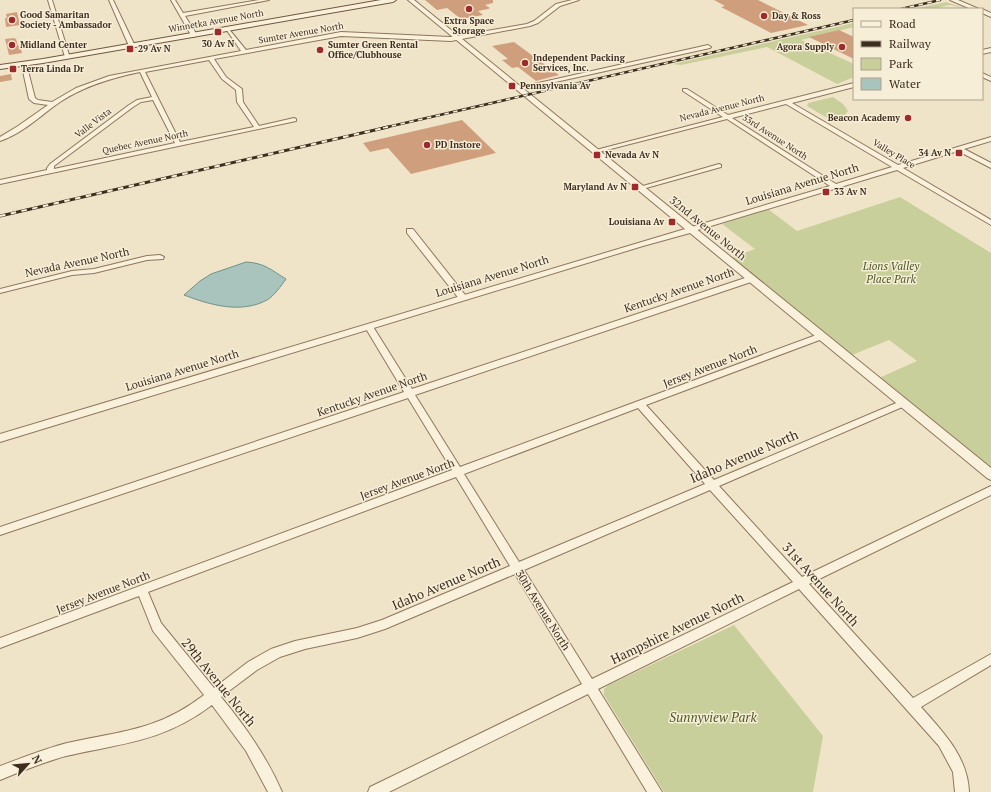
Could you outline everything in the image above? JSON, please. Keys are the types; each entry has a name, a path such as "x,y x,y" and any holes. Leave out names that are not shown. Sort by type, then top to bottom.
{"main road":[{"name":"Winnetka Avenue North","path":"0,68 393,0"}],"street":[{"path":"50,0 68,57"},
{"path":"111,0 132,46"},
{"path":"173,0 194,35"},
{"path":"182,15 267,0"},
{"name":"32nd Avenue North","path":"411,0 991,475"},
{"name":"Sumter Avenue North","path":"0,140 54,104 87,85 112,77 341,34 458,38 528,25 536,22 558,4 577,0"},
{"path":"953,0 973,8"},
{"path":"228,29 245,52"},
{"path":"519,88 708,47"},
{"path":"211,58 224,78 239,89 240,102 257,128"},
{"path":"23,65 32,100 36,102 54,104"},
{"path":"142,71 178,144"},
{"name":"Nevada Avenue North","path":"595,151 853,85"},
{"name":"33rd Avenue North","path":"685,90 835,186"},
{"name":"Valle Vista","path":"51,171 50,168 52,165 131,106 139,101 155,98"},
{"name":"Valley Place","path":"787,102 991,222"},
{"name":"Quebec Avenue North","path":"0,182 294,120"},
{"name":"Louisiana Avenue North","path":"0,438 991,139"},
{"path":"959,149 991,166"},
{"path":"639,188 719,166"},
{"path":"410,231 463,298"},
{"name":"Nevada Avenue North","path":"0,290 72,273 94,271 147,258 160,257"},
{"name":"Kentucky Avenue North","path":"0,531 751,279"},
{"name":"30th Avenue North","path":"369,327 655,792"},
{"name":"Jersey Avenue North","path":"0,644 822,336"},
{"name":"Idaho Avenue North","path":"0,774 64,750 147,734 184,717 252,666 277,652 303,644 367,630 518,568 904,403"},
{"name":"31st Avenue North","path":"640,405 944,742 954,759 960,774 962,792"},
{"name":"Hampshire Avenue North","path":"375,792 991,490"},
{"name":"29th Avenue North","path":"142,590 148,610 157,627 213,696 252,748 267,774 274,792"},
{"path":"911,706 991,660"}],"green space":[{"path":"946,2 964,8 950,5 936,8 918,8"},
{"path":"853,23 853,27 801,40 853,64 853,77 837,84 767,47 681,65 673,64"},
{"path":"833,97 843,104 848,111 843,117 834,122 807,106 808,103"},
{"name":"Lions Valley Place Park","path":"900,197 991,253 991,469 879,378 917,361 889,340 852,355 731,258 755,249 722,224 768,209 797,231"},
{"name":"Sunnyview Park","path":"734,625 823,736 813,792 664,792 604,695 604,689 609,685"}],"water":[{"path":"246,262 263,265 286,279 270,298 247,307 215,305 184,295 200,281 211,274"}],"building":[{"name":"Extra Space Storage","path":"425,0 493,0 493,3 485,5 490,8 478,11 483,15 461,19 447,8 437,10"},
{"name":"Day & Ross","path":"714,0 758,0 808,25 771,33 721,7 725,6"},
{"name":"Good Samaritan Society - Ambassador","path":"17,12 20,25 6,27 6,14"},
{"name":"Agora Supply","path":"839,30 853,37 853,59 809,37"},
{"name":"Midland Center","path":"5,39 16,39 18,46 20,46 22,53 9,55"},
{"name":"Independent Packing Services, Inc.","path":"514,42 559,75 536,81 518,67 512,68 502,60 508,59 492,46"},
{"path":"11,74 12,80 0,82 0,76"},
{"name":"PD Instore","path":"462,120 496,153 411,174 388,148 370,152 363,143"}],"railway":[{"path":"905,8 940,0"},
{"path":"383,128 853,20"},
{"path":"0,216 388,127"}],"place":[{"name":"Extra Space Storage","path":"469,9"},
{"name":"Day & Ross","path":"764,16"},
{"name":"Good Samaritan Society - Ambassador","path":"12,20"},
{"name":"30 Av N","path":"218,32"},
{"name":"Midland Center","path":"12,45"},
{"name":"Agora Supply","path":"842,47"},
{"name":"29 Av N","path":"130,49"},
{"name":"Sumter Green Rental Office/Clubhouse","path":"320,50"},
{"name":"Independent Packing Services, Inc.","path":"525,63"},
{"name":"Terra Linda Dr","path":"13,69"},
{"name":"Pennsylvania Av","path":"512,86"},
{"name":"Beacon Academy","path":"908,118"},
{"name":"PD Instore","path":"427,145"},
{"name":"34 Av N","path":"959,153"},
{"name":"Nevada Av N","path":"597,155"},
{"name":"Maryland Av N","path":"635,187"},
{"name":"33 Av N","path":"826,192"},
{"name":"Louisiana Av","path":"672,222"}]}
